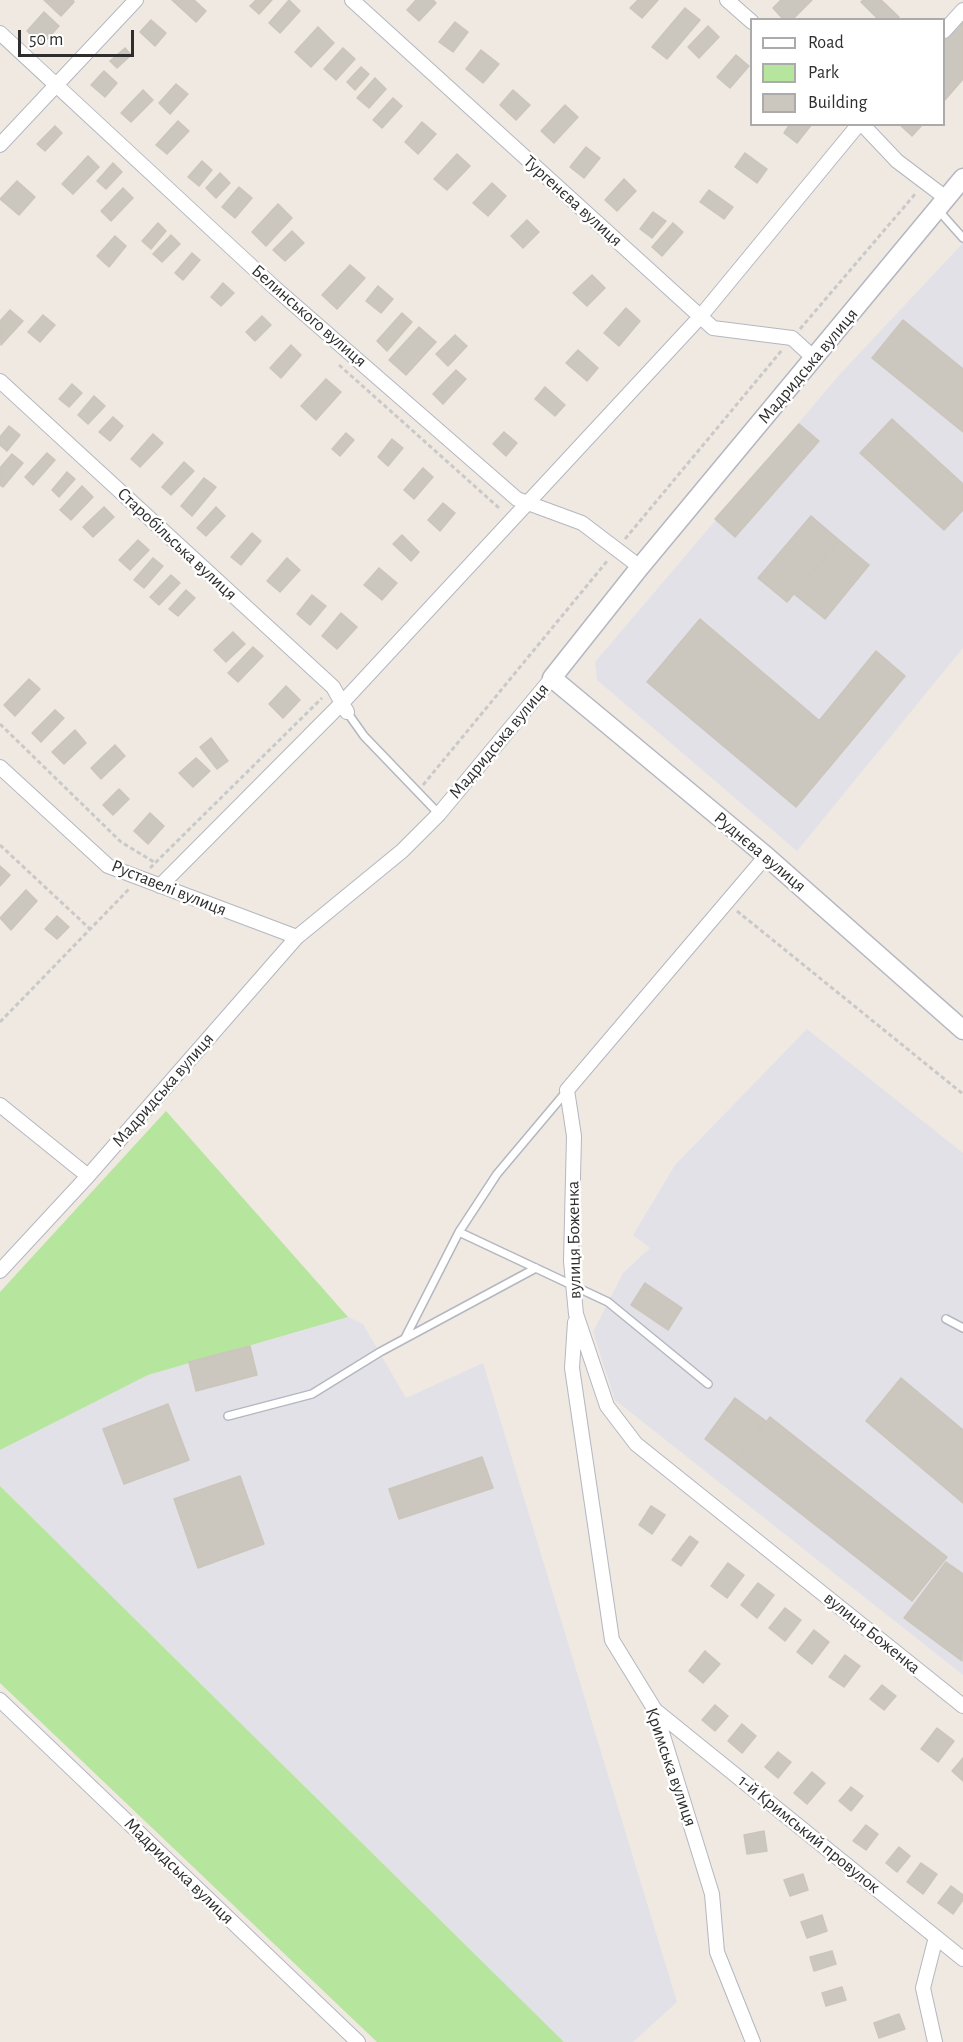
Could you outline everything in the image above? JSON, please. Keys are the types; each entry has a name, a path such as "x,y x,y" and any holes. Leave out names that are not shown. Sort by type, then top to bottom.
{"street":[{"path":"0,145 136,0"},
{"name":"Тургенєва вулиця","path":"352,0 712,328 792,339"},
{"path":"727,0 750,20"},
{"path":"945,30 963,10"},
{"name":"Белинського вулиця","path":"0,33 275,288 517,499 582,523 640,567"},
{"path":"160,886 345,708 526,502 700,316 859,126"},
{"path":"863,126 897,161 925,182 941,204"},
{"name":"Мадридська вулиця","path":"0,1271 88,1176 297,937 402,851 439,814 552,678 640,567 963,178"},
{"path":"792,339 815,359"},
{"name":"Старобільська вулиця","path":"0,381 333,687 345,708"},
{"name":"Руднєва вулиця","path":"552,678 766,856 963,1030"},
{"name":"Руставелі вулиця","path":"0,768 108,866 297,937"},
{"path":"567,1090 766,856"},
{"name":"вулиця Боженка","path":"567,1090 574,1136 571,1261 576,1314 607,1406 636,1444 963,1706"},
{"path":"0,1105 88,1176"},
{"name":"Кримська вулиця","path":"576,1314 572,1368 612,1640 655,1710 712,1894 717,1952 753,2042"},
{"name":"Мадридська вулиця","path":"0,1700 358,2042"},
{"name":"1-й Кримський провулок","path":"655,1710 963,1959"},
{"path":"935,2042 923,1988 936,1937"}],"lane":[{"path":"941,204 963,238"},
{"path":"345,708 364,736 439,814"},
{"path":"405,1339 459,1232 497,1174 567,1090"},
{"path":"459,1232 608,1302 708,1384"},
{"path":"228,1416 312,1394 405,1339 536,1268"},
{"path":"946,1319 963,1328"}],"path":[{"path":"417,792 617,549 925,182"},
{"path":"0,1022 140,878 333,687"},
{"path":"0,724 121,842 155,863"},
{"path":"0,845 90,929"},
{"path":"727,902 963,1094"}],"shaded area":[{"path":"963,243 963,648 797,851 597,680 595,662 841,373"},
{"path":"807,1029 963,1153 963,1675 615,1400 593,1332 623,1273 650,1248 633,1235 675,1165"},
{"path":"348,1317 363,1324 406,1398 483,1363 677,2002 633,2042 564,2042 0,1486 0,1450 148,1375"}],"green space":[{"path":"166,1111 348,1317 148,1375 0,1450 0,1292"},
{"path":"0,1486 564,2042 377,2042 0,1683"}],"building":[{"path":"44,0 73,0 74,2 61,16"},
{"path":"172,0 194,0 206,11 196,22"},
{"path":"256,0 272,0 259,14 250,6"},
{"path":"289,0 300,11 280,33 269,23"},
{"path":"416,0 433,0 436,3 419,21 407,10"},
{"path":"638,0 658,0 642,18 630,8"},
{"path":"781,0 812,0 794,18 782,18 773,8"},
{"path":"881,0 899,17 877,18 861,2"},
{"path":"685,8 700,20 667,59 652,47"},
{"path":"44,12 59,26 42,45 27,31"},
{"path":"963,18 963,79 945,100 945,39"},
{"path":"151,20 166,33 155,46 140,32"},
{"path":"455,22 468,32 453,52 439,42"},
{"path":"708,26 719,37 699,58 688,47"},
{"path":"318,27 334,43 311,67 295,52"},
{"path":"125,48 131,55 117,68 110,61"},
{"path":"343,48 355,59 336,80 324,69"},
{"path":"481,50 499,64 483,83 466,69"},
{"path":"736,55 749,66 730,88 717,77"},
{"path":"361,67 369,74 355,90 347,82"},
{"path":"104,71 117,83 105,97 91,85"},
{"path":"375,78 386,89 369,108 357,98"},
{"path":"176,84 188,94 170,114 159,103"},
{"path":"143,90 153,100 131,122 121,113"},
{"path":"513,90 530,105 516,120 500,105"},
{"path":"393,98 402,106 382,128 373,120"},
{"path":"565,105 578,117 554,143 541,131"},
{"path":"178,121 189,131 167,154 156,145"},
{"path":"422,122 436,134 418,154 405,142"},
{"path":"55,126 62,133 45,151 37,144"},
{"path":"789,126 810,126 797,143 784,133"},
{"path":"901,126 921,126 912,136"},
{"path":"586,147 600,158 584,178 570,167"},
{"path":"745,153 767,169 757,183 735,167"},
{"path":"457,154 470,166 447,190 434,179"},
{"path":"88,156 99,167 73,194 62,184"},
{"path":"202,161 212,170 199,186 188,177"},
{"path":"113,163 122,172 106,189 97,181"},
{"path":"220,173 230,183 216,198 206,188"},
{"path":"624,179 636,191 617,211 605,200"},
{"path":"17,181 35,197 19,215 0,199"},
{"path":"492,183 506,196 488,216 473,203"},
{"path":"239,187 252,198 235,218 222,207"},
{"path":"123,188 133,198 111,221 101,211"},
{"path":"709,190 733,207 724,219 700,202"},
{"path":"278,204 292,218 266,246 252,232"},
{"path":"653,212 666,221 652,238 640,229"},
{"path":"527,220 539,232 523,248 511,236"},
{"path":"158,223 166,231 151,249 142,241"},
{"path":"673,223 683,232 662,256 652,247"},
{"path":"292,231 304,243 285,261 273,250"},
{"path":"171,235 180,244 162,262 153,254"},
{"path":"115,236 126,246 109,267 97,256"},
{"path":"192,253 200,260 183,280 175,273"},
{"path":"350,265 365,278 337,309 322,295"},
{"path":"592,275 605,288 587,306 573,293"},
{"path":"223,283 234,293 221,306 211,297"},
{"path":"378,286 393,299 381,313 366,301"},
{"path":"626,308 640,321 619,346 604,333"},
{"path":"10,310 23,321 1,345 0,321"},
{"path":"402,313 412,322 387,351 377,341"},
{"path":"43,315 55,325 40,342 28,332"},
{"path":"262,316 271,325 255,341 246,332"},
{"path":"903,320 963,369 963,432 872,358"},
{"path":"419,327 436,342 406,375 389,360"},
{"path":"455,335 467,346 448,366 436,354"},
{"path":"291,345 301,355 281,378 270,368"},
{"path":"578,350 598,368 587,381 566,363"},
{"path":"456,370 466,379 443,404 433,394"},
{"path":"326,379 341,392 316,420 301,406"},
{"path":"72,384 82,393 69,407 59,399"},
{"path":"545,387 565,405 555,416 535,399"},
{"path":"94,396 105,406 88,424 78,415"},
{"path":"113,417 123,426 110,441 99,432"},
{"path":"892,419 963,484 963,510 944,530 860,453"},
{"path":"799,424 819,441 735,537 715,519"},
{"path":"9,426 20,435 7,451 0,445 0,437"},
{"path":"504,432 517,443 506,456 493,444"},
{"path":"346,433 354,440 340,456 332,449"},
{"path":"153,434 163,443 140,467 131,459"},
{"path":"392,439 403,448 388,466 378,457"},
{"path":"47,453 55,460 33,485 25,477"},
{"path":"12,454 23,463 3,487 0,485 0,468"},
{"path":"184,462 194,471 171,495 162,487"},
{"path":"423,468 433,477 414,499 404,490"},
{"path":"67,472 75,479 59,497 52,490"},
{"path":"204,478 216,487 192,516 181,506"},
{"path":"82,486 93,497 71,520 60,510"},
{"path":"443,503 455,513 440,531 428,520"},
{"path":"104,507 114,517 93,537 83,527"},
{"path":"216,507 225,516 206,536 197,528"},
{"path":"811,516 839,540 787,602 758,578"},
{"path":"252,533 261,541 241,565 231,557"},
{"path":"402,535 419,552 411,561 393,544"},
{"path":"138,540 149,550 130,570 119,560"},
{"path":"839,540 869,565 825,619 794,594"},
{"path":"153,558 163,566 144,588 134,580"},
{"path":"287,558 300,570 280,592 267,581"},
{"path":"379,568 397,583 382,600 364,585"},
{"path":"171,575 180,583 159,605 150,597"},
{"path":"186,590 195,598 178,616 169,609"},
{"path":"312,595 326,606 310,625 297,614"},
{"path":"341,613 357,627 337,649 322,636"},
{"path":"700,619 848,745 796,807 647,682"},
{"path":"233,632 245,644 226,662 214,650"},
{"path":"253,647 263,656 238,682 228,673"},
{"path":"876,651 905,676 848,745 819,721"},
{"path":"29,679 40,689 15,716 4,705"},
{"path":"286,686 300,700 283,718 269,704"},
{"path":"55,710 64,718 41,742 32,733"},
{"path":"75,730 86,743 64,764 52,752"},
{"path":"211,738 228,761 217,769 200,747"},
{"path":"115,745 125,756 101,779 91,768"},
{"path":"196,758 210,771 193,787 179,773"},
{"path":"119,789 129,799 113,815 103,805"},
{"path":"150,813 164,826 148,844 134,831"},
{"path":"0,866 10,875 0,886"},
{"path":"26,890 37,901 11,930 0,918"},
{"path":"57,916 69,927 57,939 45,929"},
{"path":"645,1283 682,1308 668,1330 631,1305"},
{"path":"250,1346 257,1375 196,1391 189,1362"},
{"path":"901,1378 963,1430 963,1503 866,1421"},
{"path":"735,1398 766,1421 735,1462 705,1439"},
{"path":"168,1404 189,1460 124,1484 103,1429"},
{"path":"770,1417 947,1557 912,1601 735,1462"},
{"path":"482,1457 493,1488 399,1519 389,1489"},
{"path":"240,1476 264,1544 198,1568 174,1499"},
{"path":"651,1506 665,1515 652,1534 639,1525"},
{"path":"690,1536 698,1542 681,1566 672,1560"},
{"path":"946,1562 963,1574 962,1661 904,1618"},
{"path":"728,1563 744,1575 727,1598 711,1586"},
{"path":"758,1583 774,1595 757,1618 741,1605"},
{"path":"785,1608 801,1620 785,1641 769,1628"},
{"path":"814,1630 829,1642 812,1664 797,1652"},
{"path":"705,1651 720,1664 703,1683 689,1671"},
{"path":"845,1655 860,1666 844,1687 829,1677"},
{"path":"882,1685 896,1696 884,1710 870,1699"},
{"path":"715,1705 728,1716 715,1731 702,1720"},
{"path":"742,1724 756,1736 742,1753 728,1741"},
{"path":"937,1728 954,1741 938,1762 921,1749"},
{"path":"778,1752 791,1762 778,1778 765,1767"},
{"path":"963,1758 963,1781 952,1771"},
{"path":"812,1772 825,1783 807,1804 794,1793"},
{"path":"851,1787 863,1796 851,1811 839,1801"},
{"path":"866,1825 878,1834 866,1850 853,1841"},
{"path":"764,1831 767,1851 747,1854 744,1835"},
{"path":"899,1847 910,1856 897,1872 886,1863"},
{"path":"921,1863 937,1874 923,1894 907,1882"},
{"path":"803,1874 808,1890 790,1896 784,1880"},
{"path":"951,1886 963,1895 963,1900 953,1914 938,1903"},
{"path":"822,1915 827,1931 807,1938 801,1922"},
{"path":"832,1951 836,1964 814,1971 810,1957"},
{"path":"842,1987 846,2000 826,2006 822,1993"},
{"path":"899,2014 905,2029 879,2038 874,2023"}]}
